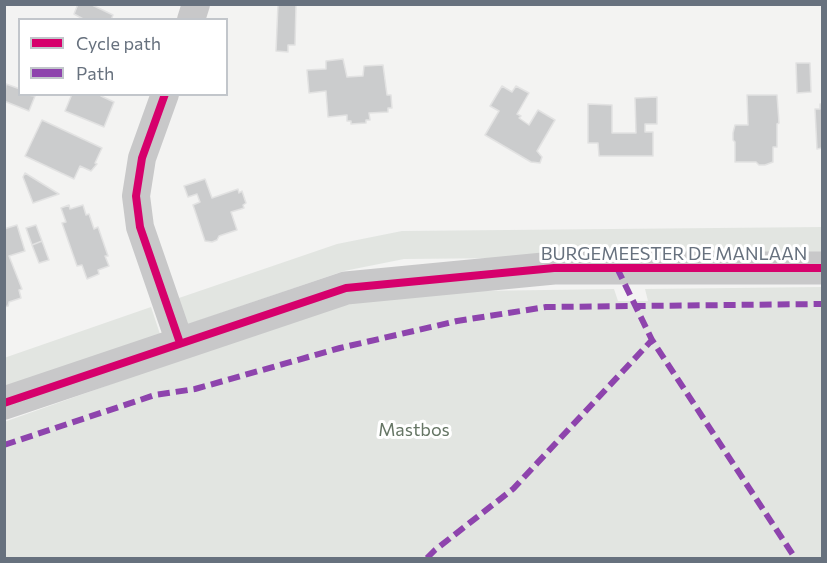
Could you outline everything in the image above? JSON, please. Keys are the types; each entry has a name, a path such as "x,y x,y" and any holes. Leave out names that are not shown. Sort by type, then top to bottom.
{"street":[{"path":"164,96 142,158 136,196 140,227 180,343"},
{"name":"BURGEMEESTER DE MANLAAN","path":"4,403 345,288 554,268 822,268"}],"green space":[{"path":"822,227 822,255 404,259 344,271 186,325 176,299 337,244 402,231"},
{"name":"Mastbos","path":"822,287 822,558 5,558 4,422 346,301 407,292 614,289 618,301 648,301 645,289"},
{"path":"151,307 160,334 5,388 4,358"}],"building":[{"path":"78,4 90,4 113,15 112,18 81,18 74,14"},
{"path":"278,4 296,4 295,45 288,45 288,52 276,51"},
{"path":"343,59 347,77 363,76 364,66 383,65 387,95 391,95 392,108 388,108 388,112 369,113 370,120 366,120 366,123 351,124 351,121 347,121 347,115 328,117 326,91 309,93 307,70 326,69 326,61"},
{"path":"796,63 810,63 811,92 797,93"},
{"path":"6,84 18,88 18,96 35,96 29,111 4,101"},
{"path":"502,86 512,92 516,86 529,93 517,114 529,125 538,110 555,120 537,151 542,157 540,163 531,162 485,135 499,111 490,106"},
{"path":"747,95 777,95 779,123 777,124 777,147 773,147 773,162 765,165 759,165 756,162 735,162 733,133 735,125 748,125"},
{"path":"71,96 101,96 114,102 104,127 65,111"},
{"path":"657,97 657,124 645,124 645,132 653,132 653,156 599,156 598,143 588,143 588,104 612,105 612,133 636,133 635,98"},
{"path":"820,104 822,104 822,148 817,149 815,109 820,109"},
{"path":"42,120 102,148 95,163 97,164 91,171 80,166 74,179 25,156"},
{"path":"25,173 59,194 33,203 23,177"},
{"path":"205,179 212,198 238,189 239,193 242,191 246,203 243,205 244,208 231,212 237,230 219,236 212,242 205,241 193,205 200,202 197,194 188,197 184,186"},
{"path":"69,205 70,209 83,205 94,229 98,227 108,256 105,256 109,266 98,270 99,274 87,279 82,265 77,266 62,223 66,222 61,208"},
{"path":"17,225 25,251 9,256 22,289 19,290 21,298 9,302 8,306 4,307 4,229"},
{"path":"36,225 42,241 32,245 26,228"},
{"path":"42,241 49,260 39,263 32,245"}],"marked path":[{"path":"617,268 652,340"},
{"path":"4,445 155,395 195,389 340,348 457,321 546,307 822,304"},
{"path":"427,558 513,489 652,340 795,558"}],"cycle path":[{"path":"164,96 142,158 136,196 140,227 180,343"},
{"path":"4,403 346,288 554,268 822,268"}]}
